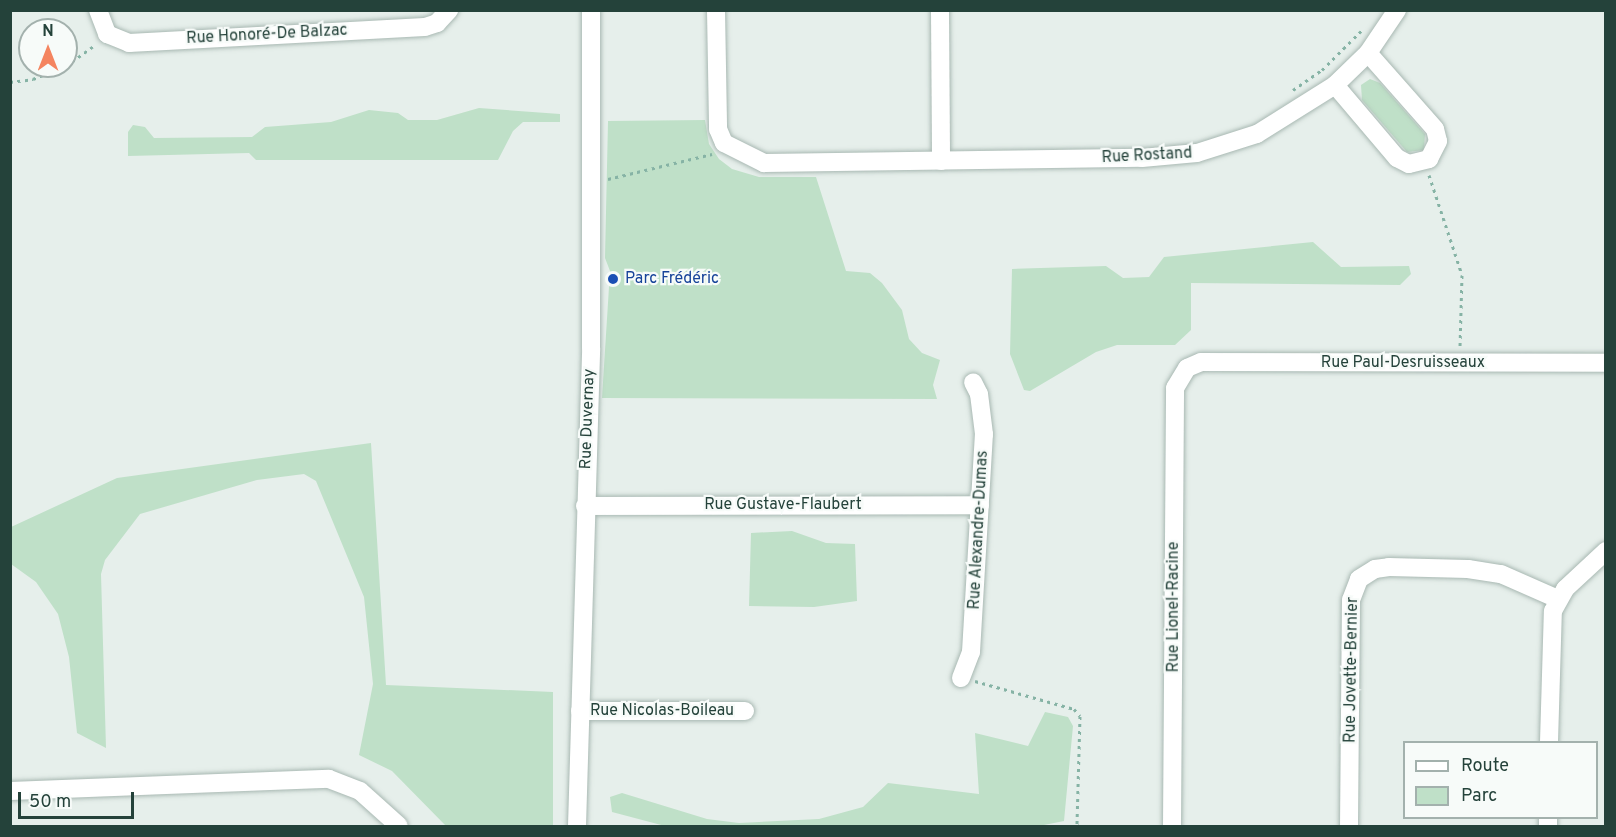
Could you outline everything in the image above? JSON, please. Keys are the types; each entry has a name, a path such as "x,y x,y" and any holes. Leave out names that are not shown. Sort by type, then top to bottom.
{"street":[{"path":"98,10 107,34"},
{"name":"Rue Honoré-De Balzac","path":"107,34 129,43 425,27 437,23 449,10"},
{"name":"Rue Duvernay","path":"577,826 591,182 591,10"},
{"path":"716,10 718,129 724,143 731,149"},
{"path":"940,10 941,161"},
{"name":"Rue Rostand","path":"731,149 764,163 941,161 1197,153 1257,134 1335,85 1368,53 1397,10"},
{"path":"1335,85 1397,158 1409,164 1423,163 1437,148 1435,129 1368,53"},
{"name":"Rue Paul-Desruisseaux","path":"1176,388 1187,368 1201,362 1605,363"},
{"name":"Rue Alexandre-Dumas","path":"961,678 971,652 984,434 979,394 973,382"},
{"name":"Rue Lionel-Racine","path":"1172,826 1176,388"},
{"name":"Rue Gustave-Flaubert","path":"585,506 980,505"},
{"path":"1549,741 1550,638 1558,599 1605,551"},
{"name":"Rue Jovette-Bernier","path":"1350,826 1351,600 1359,579 1375,568 1468,569 1502,574 1558,599"},
{"name":"Rue Nicolas-Boileau","path":"580,711 745,711"},
{"path":"10,791 329,779 360,791 399,826"}],"path":[{"path":"1289,93 1330,63 1364,28"},
{"path":"78,57 107,34"},
{"path":"10,82 36,78"},
{"path":"591,182 731,149"},
{"path":"1423,163 1462,275 1459,364"},
{"path":"961,678 1074,709 1080,716 1077,826"}],"green space":[{"path":"1370,79 1380,83 1425,134 1424,150 1407,152 1362,100 1361,85"},
{"path":"479,108 560,114 560,122 523,122 513,131 498,160 256,160 249,153 128,156 128,132 133,125 145,127 154,138 252,137 265,127 331,122 369,110 398,113 408,120 437,120"},
{"path":"705,120 709,144 719,159 732,169 759,177 816,177 846,271 870,273 882,283 902,310 909,339 922,353 940,360 933,385 937,399 602,398 610,271 605,258 608,121"},
{"path":"1313,242 1341,267 1409,266 1411,274 1400,285 1191,283 1191,330 1175,345 1117,345 1096,352 1030,391 1024,390 1010,354 1012,269 1106,266 1123,278 1149,277 1164,257"},
{"path":"371,443 386,685 553,692 553,826 446,826 392,771 359,755 373,684 364,597 316,481 304,474 257,480 140,514 105,560 101,574 106,748 77,733 69,657 58,614 36,582 11,564 11,527 117,478"},
{"path":"792,531 826,543 855,544 857,601 814,607 749,606 751,533"},
{"path":"1045,712 1068,717 1073,726 1064,821 1039,826 665,826 612,812 610,797 622,793 707,819 739,823 819,819 863,807 888,783 979,794 975,733 1028,746"}],"place":[{"name":"Parc Frédéric","path":"613,279"}]}
